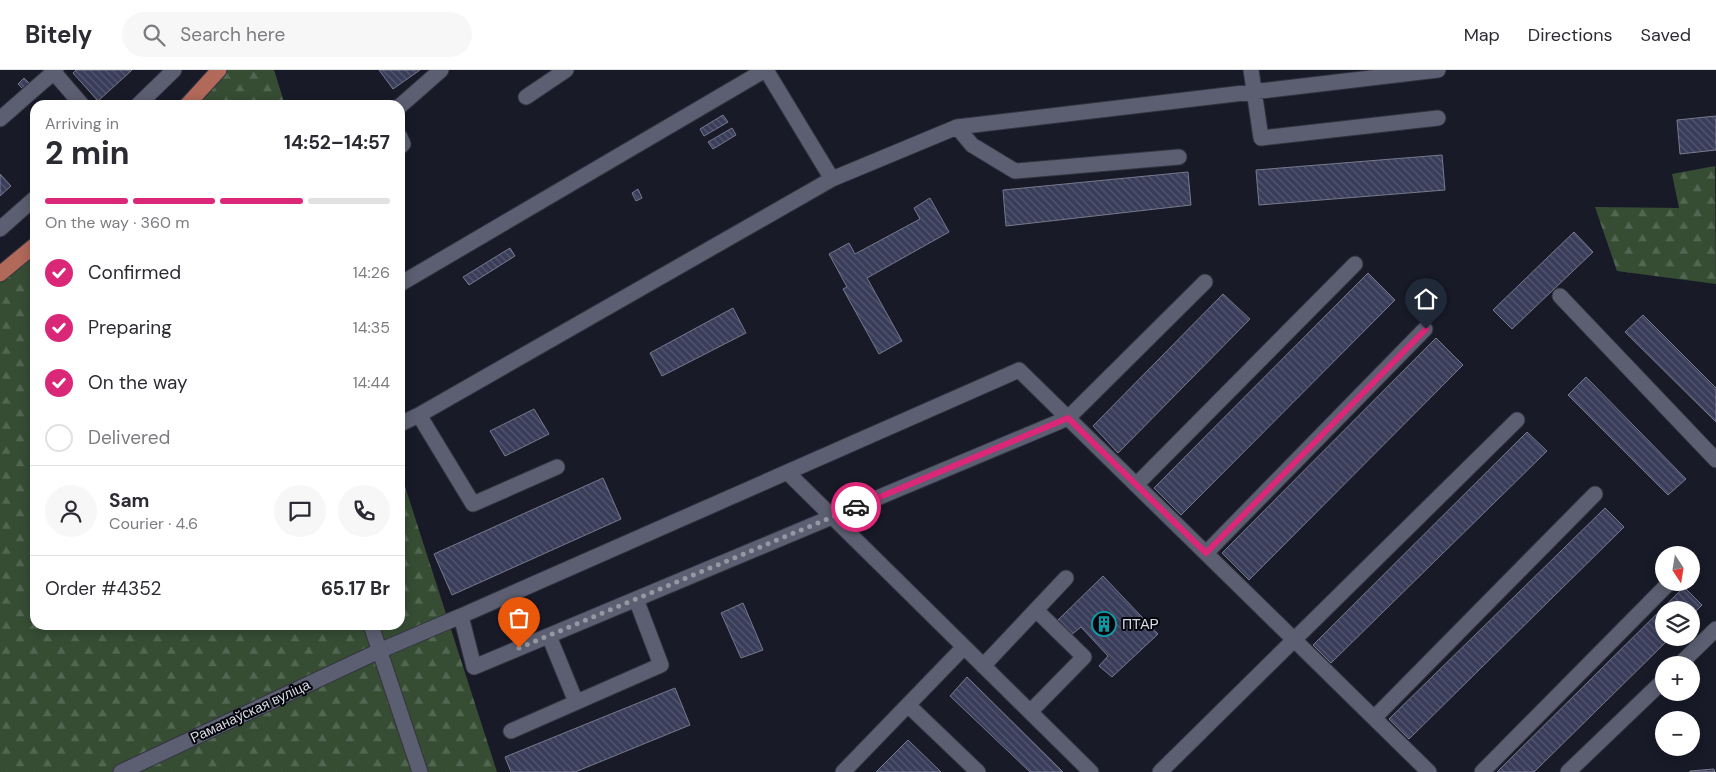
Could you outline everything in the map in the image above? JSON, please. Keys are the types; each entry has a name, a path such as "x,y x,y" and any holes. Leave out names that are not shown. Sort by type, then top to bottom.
{"main road":[{"path":"195,100 219,70"},
{"path":"0,274 30,249"}],"street":[{"path":"143,100 174,70"},
{"path":"405,102 441,70"},
{"path":"526,97 566,70"},
{"path":"405,281 765,70 832,179"},
{"path":"1252,70 1261,138 1438,118"},
{"path":"405,422 832,179 957,127 1438,70"},
{"path":"0,119 54,71 78,100"},
{"path":"957,127 972,145 1015,171 1180,157"},
{"path":"0,229 30,202"},
{"path":"1136,485 1355,264"},
{"path":"461,616 474,668 1068,418 1205,282"},
{"path":"1560,296 1716,460"},
{"path":"1206,553 1426,329"},
{"name":"Раманаўская вуліца","path":"121,772 379,651 1019,370 1068,418"},
{"path":"419,415 473,504 557,467"},
{"path":"1068,418 1429,772"},
{"path":"1160,772 1517,420"},
{"path":"786,472 1091,772"},
{"path":"1374,718 1595,494"},
{"path":"983,666 1066,578"},
{"path":"1482,772 1661,591"},
{"path":"511,731 661,665 636,599"},
{"path":"1030,712 1084,657 1036,610"},
{"path":"1688,656 1716,629"},
{"path":"373,630 420,772"},
{"path":"549,636 576,702"},
{"path":"843,772 964,647"},
{"path":"1568,772 1655,689"},
{"path":"908,705 978,772"}],"green space":[{"path":"219,70 274,70 283,100 192,100"},
{"path":"1715,166 1716,284 1617,271 1595,207 1679,208 1672,174"},
{"path":"30,249 30,630 405,630 405,487 497,772 0,772 0,274"}],"building":[{"path":"76,70 132,70 99,100 73,73"},
{"path":"379,70 420,70 393,89"},
{"path":"24,78 32,86 26,92 18,84"},
{"path":"723,115 728,122 704,136 700,129"},
{"path":"1716,116 1716,150 1680,154 1677,120"},
{"path":"732,128 736,135 713,149 708,142"},
{"path":"1442,155 1445,190 1259,205 1256,170"},
{"path":"1188,172 1191,205 1006,226 1003,190"},
{"path":"0,174 11,186 0,196"},
{"path":"638,189 642,198 636,201 632,193"},
{"path":"930,198 949,232 867,278 902,341 879,354 843,289 847,287 829,254 849,243 855,254 920,219 914,208"},
{"path":"1574,232 1593,252 1512,329 1493,310"},
{"path":"510,248 515,256 469,285 463,277"},
{"path":"1368,273 1395,300 1181,515 1154,488"},
{"path":"1223,294 1250,319 1118,453 1093,426"},
{"path":"733,308 746,333 662,376 650,353"},
{"path":"1643,315 1716,388 1716,422 1625,332"},
{"path":"1436,338 1463,365 1249,580 1222,553"},
{"path":"1586,377 1686,479 1668,495 1568,395"},
{"path":"534,409 549,434 505,456 490,431"},
{"path":"1527,432 1547,451 1331,663 1313,645"},
{"path":"603,478 621,519 452,595 434,554"},
{"path":"1605,508 1624,527 1409,739 1389,719"},
{"name":"ПТАР","path":"1103,576 1158,634 1112,677 1099,666 1108,656 1081,627 1071,635 1057,621"},
{"path":"1680,591 1688,591 1698,601 1670,601"},
{"path":"743,603 763,650 741,658 721,613"},
{"path":"1655,616 1655,646 1662,646 1534,772 1497,772"},
{"path":"967,677 1063,772 1030,772 950,696"},
{"path":"675,688 690,725 575,772 511,772 505,757"},
{"path":"908,740 941,772 876,772"},
{"path":"1714,769 1715,772 1690,772 1690,771"}],"way so far":[{"path":"519,648 856,507"}],"place":[{"name":"ПТАР","path":"1104,624"}],"route":[{"path":"856,507 1068,418 1206,553 1426,329"}]}
